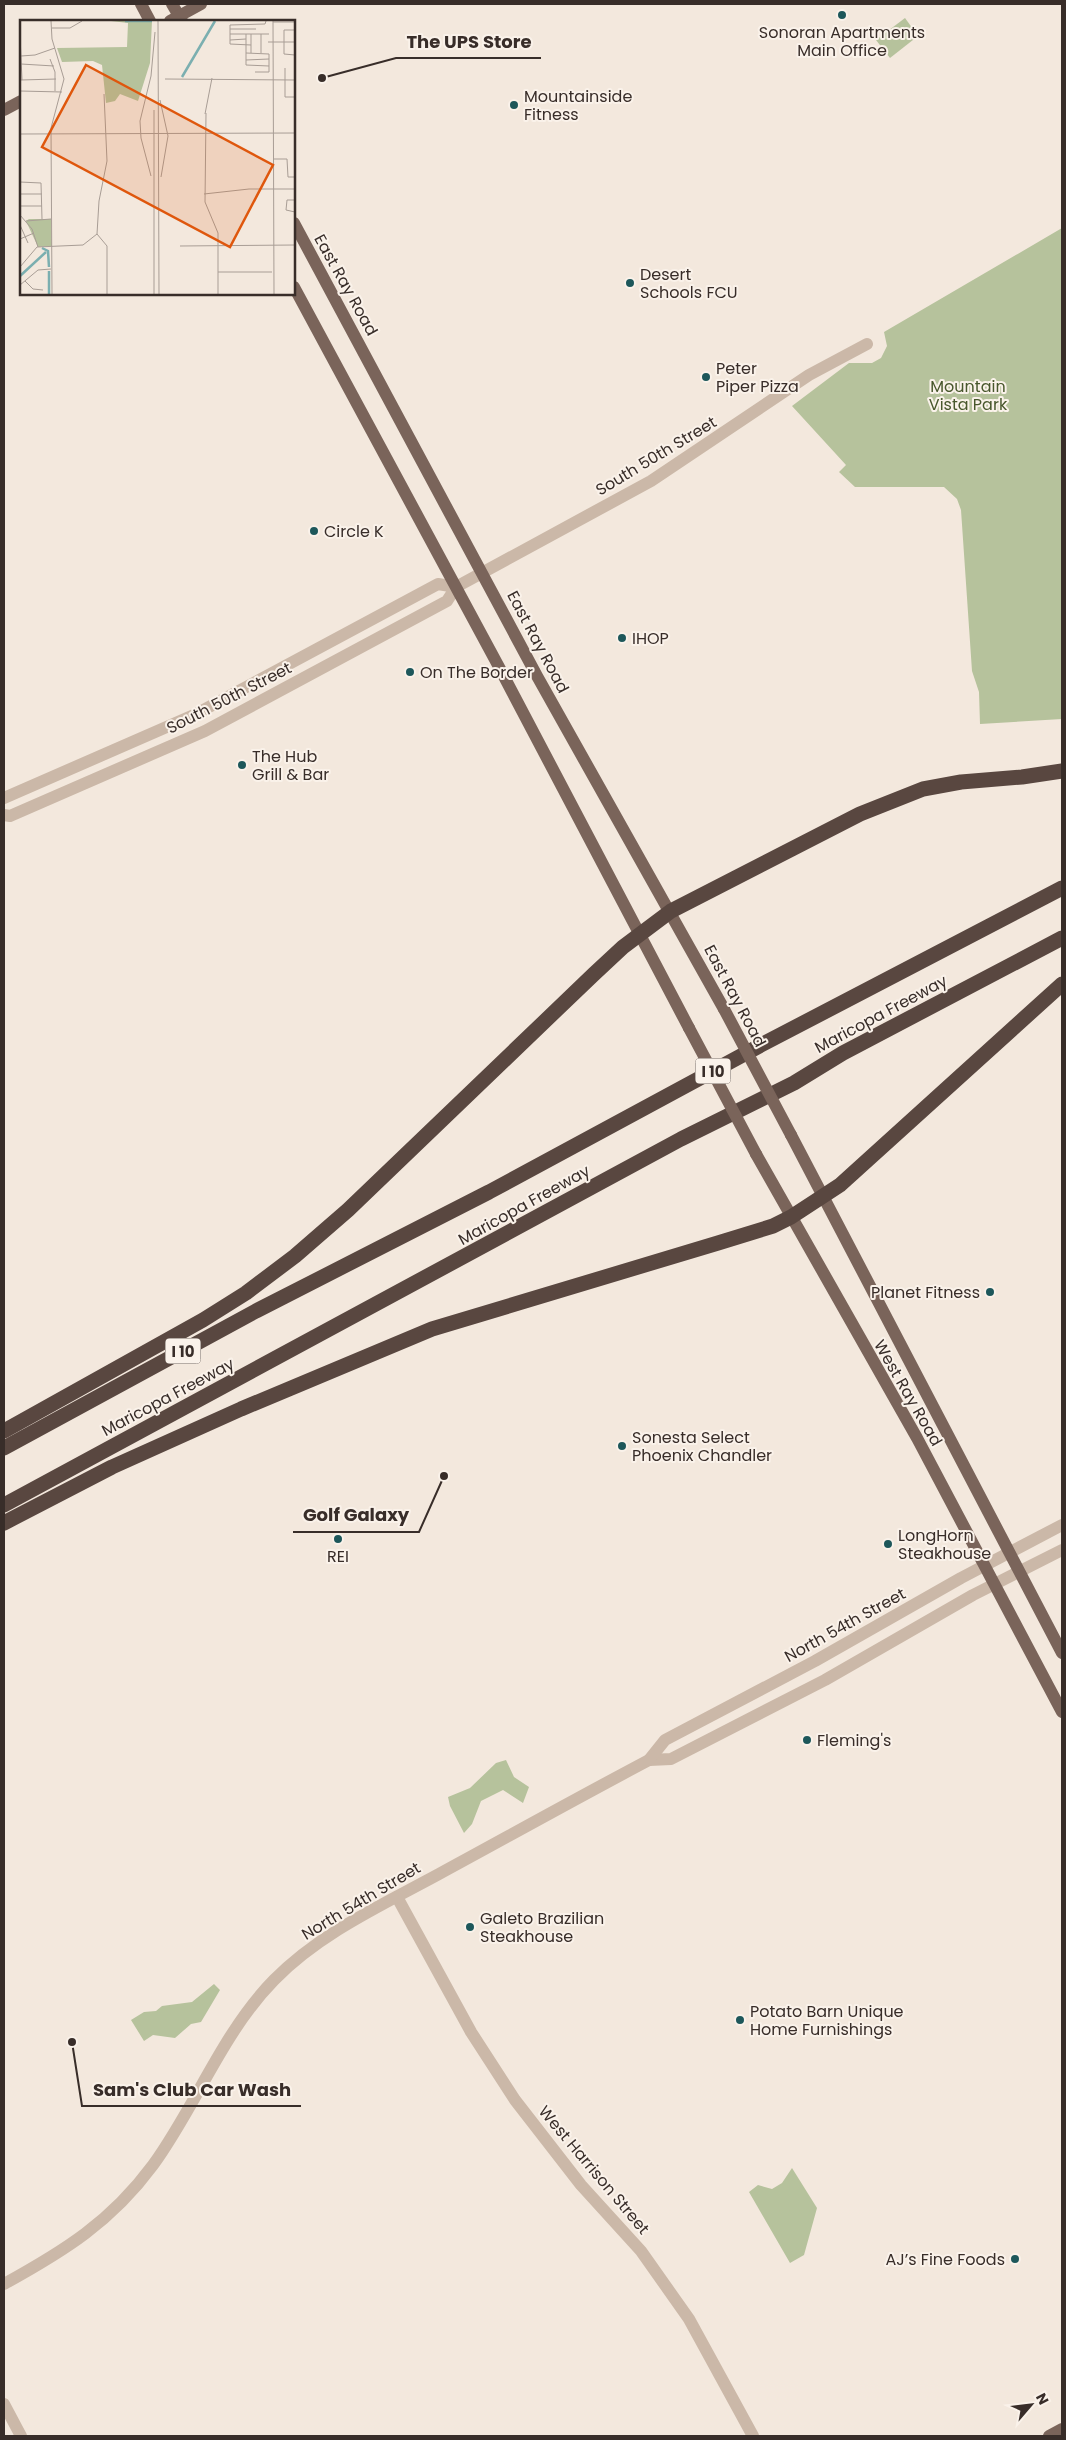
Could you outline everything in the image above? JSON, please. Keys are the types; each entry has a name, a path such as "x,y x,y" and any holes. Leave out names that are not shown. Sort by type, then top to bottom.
{"highway":[{"path":"4,1431 204,1320 246,1293 295,1256 348,1210 587,980 639,935 671,911 860,814 923,789 961,782 1022,777 1062,771"},
{"name":"Maricopa Freeway","path":"4,1448 256,1311 489,1192 777,1037 1062,888"},
{"name":"Maricopa Freeway","path":"4,1505 682,1139 794,1083 843,1053 1062,938"},
{"path":"4,1523 112,1466 241,1409 432,1329 773,1226 791,1217 824,1196 862,1166 1062,984"}],"main road":[{"path":"141,4 149,20"},
{"path":"172,4 177,20 202,4"},
{"path":"4,110 20,102"},
{"name":"East Ray Road","path":"295,225 537,676 671,911 758,1073"},
{"path":"295,289 456,587 639,935"},
{"name":"West Ray Road","path":"639,935 756,1154 917,1438 1062,1712"},
{"name":"West Ray Road","path":"758,1073 1062,1653"},
{"path":"1049,2436 1062,2429"}],"street":[{"name":"South 50th Street","path":"4,816 10,816 222,723 447,601 456,587 651,481 809,375 867,344"},
{"name":"South 50th Street","path":"4,798 194,715 438,584 456,587"},
{"name":"North 54th Street","path":"4,2284 72,2245 124,2199 164,2149 244,2015 274,1980 317,1943 397,1897 649,1760 666,1740 815,1661 984,1566 1062,1525"},
{"name":"North 54th Street","path":"649,1760 671,1759 825,1680 994,1585 1062,1550"},
{"name":"West Harrison Street","path":"397,1897 471,2032 515,2100 581,2185 642,2251 689,2320 753,2436"},
{"path":"4,2404 21,2436"}],"green space":[{"path":"905,18 918,36 890,58 876,40"},
{"name":"Mountain Vista Park","path":"1062,228 1062,719 980,724 979,692 972,671 961,510 957,499 944,487 855,487 839,472 846,465 792,406 849,363 872,363 881,358 887,346 884,332"},
{"path":"506,1760 514,1777 529,1787 523,1803 503,1790 481,1801 472,1824 464,1833 450,1806 448,1797 470,1788 496,1763"},
{"path":"214,1984 220,1990 201,2022 191,2024 175,2038 153,2035 144,2041 131,2020 144,2012 156,2011 162,2006 192,2002"},
{"path":"792,2168 817,2208 804,2255 790,2263 749,2192 758,2185 772,2189 782,2183"}],"place":[{"name":"Sonoran Apartments Main Office","path":"842,15"},
{"name":"The UPS Store","path":"322,78"},
{"name":"Mountainside Fitness","path":"514,105"},
{"name":"Desert Schools FCU","path":"630,283"},
{"name":"Peter Piper Pizza","path":"706,377"},
{"name":"Circle K","path":"314,531"},
{"name":"IHOP","path":"622,638"},
{"name":"On The Border","path":"410,672"},
{"name":"The Hub Grill & Bar","path":"242,765"},
{"name":"Planet Fitness","path":"990,1292"},
{"name":"Sonesta Select Phoenix Chandler","path":"622,1446"},
{"name":"Golf Galaxy","path":"444,1476"},
{"name":"REI","path":"338,1539"},
{"name":"LongHorn Steakhouse","path":"888,1544"},
{"name":"Fleming's","path":"807,1740"},
{"name":"Galeto Brazilian Steakhouse","path":"470,1927"},
{"name":"Potato Barn Unique Home Furnishings","path":"740,2020"},
{"name":"Sam's Club Car Wash","path":"72,2042"},
{"name":"AJ’s Fine Foods","path":"1015,2259"}]}
